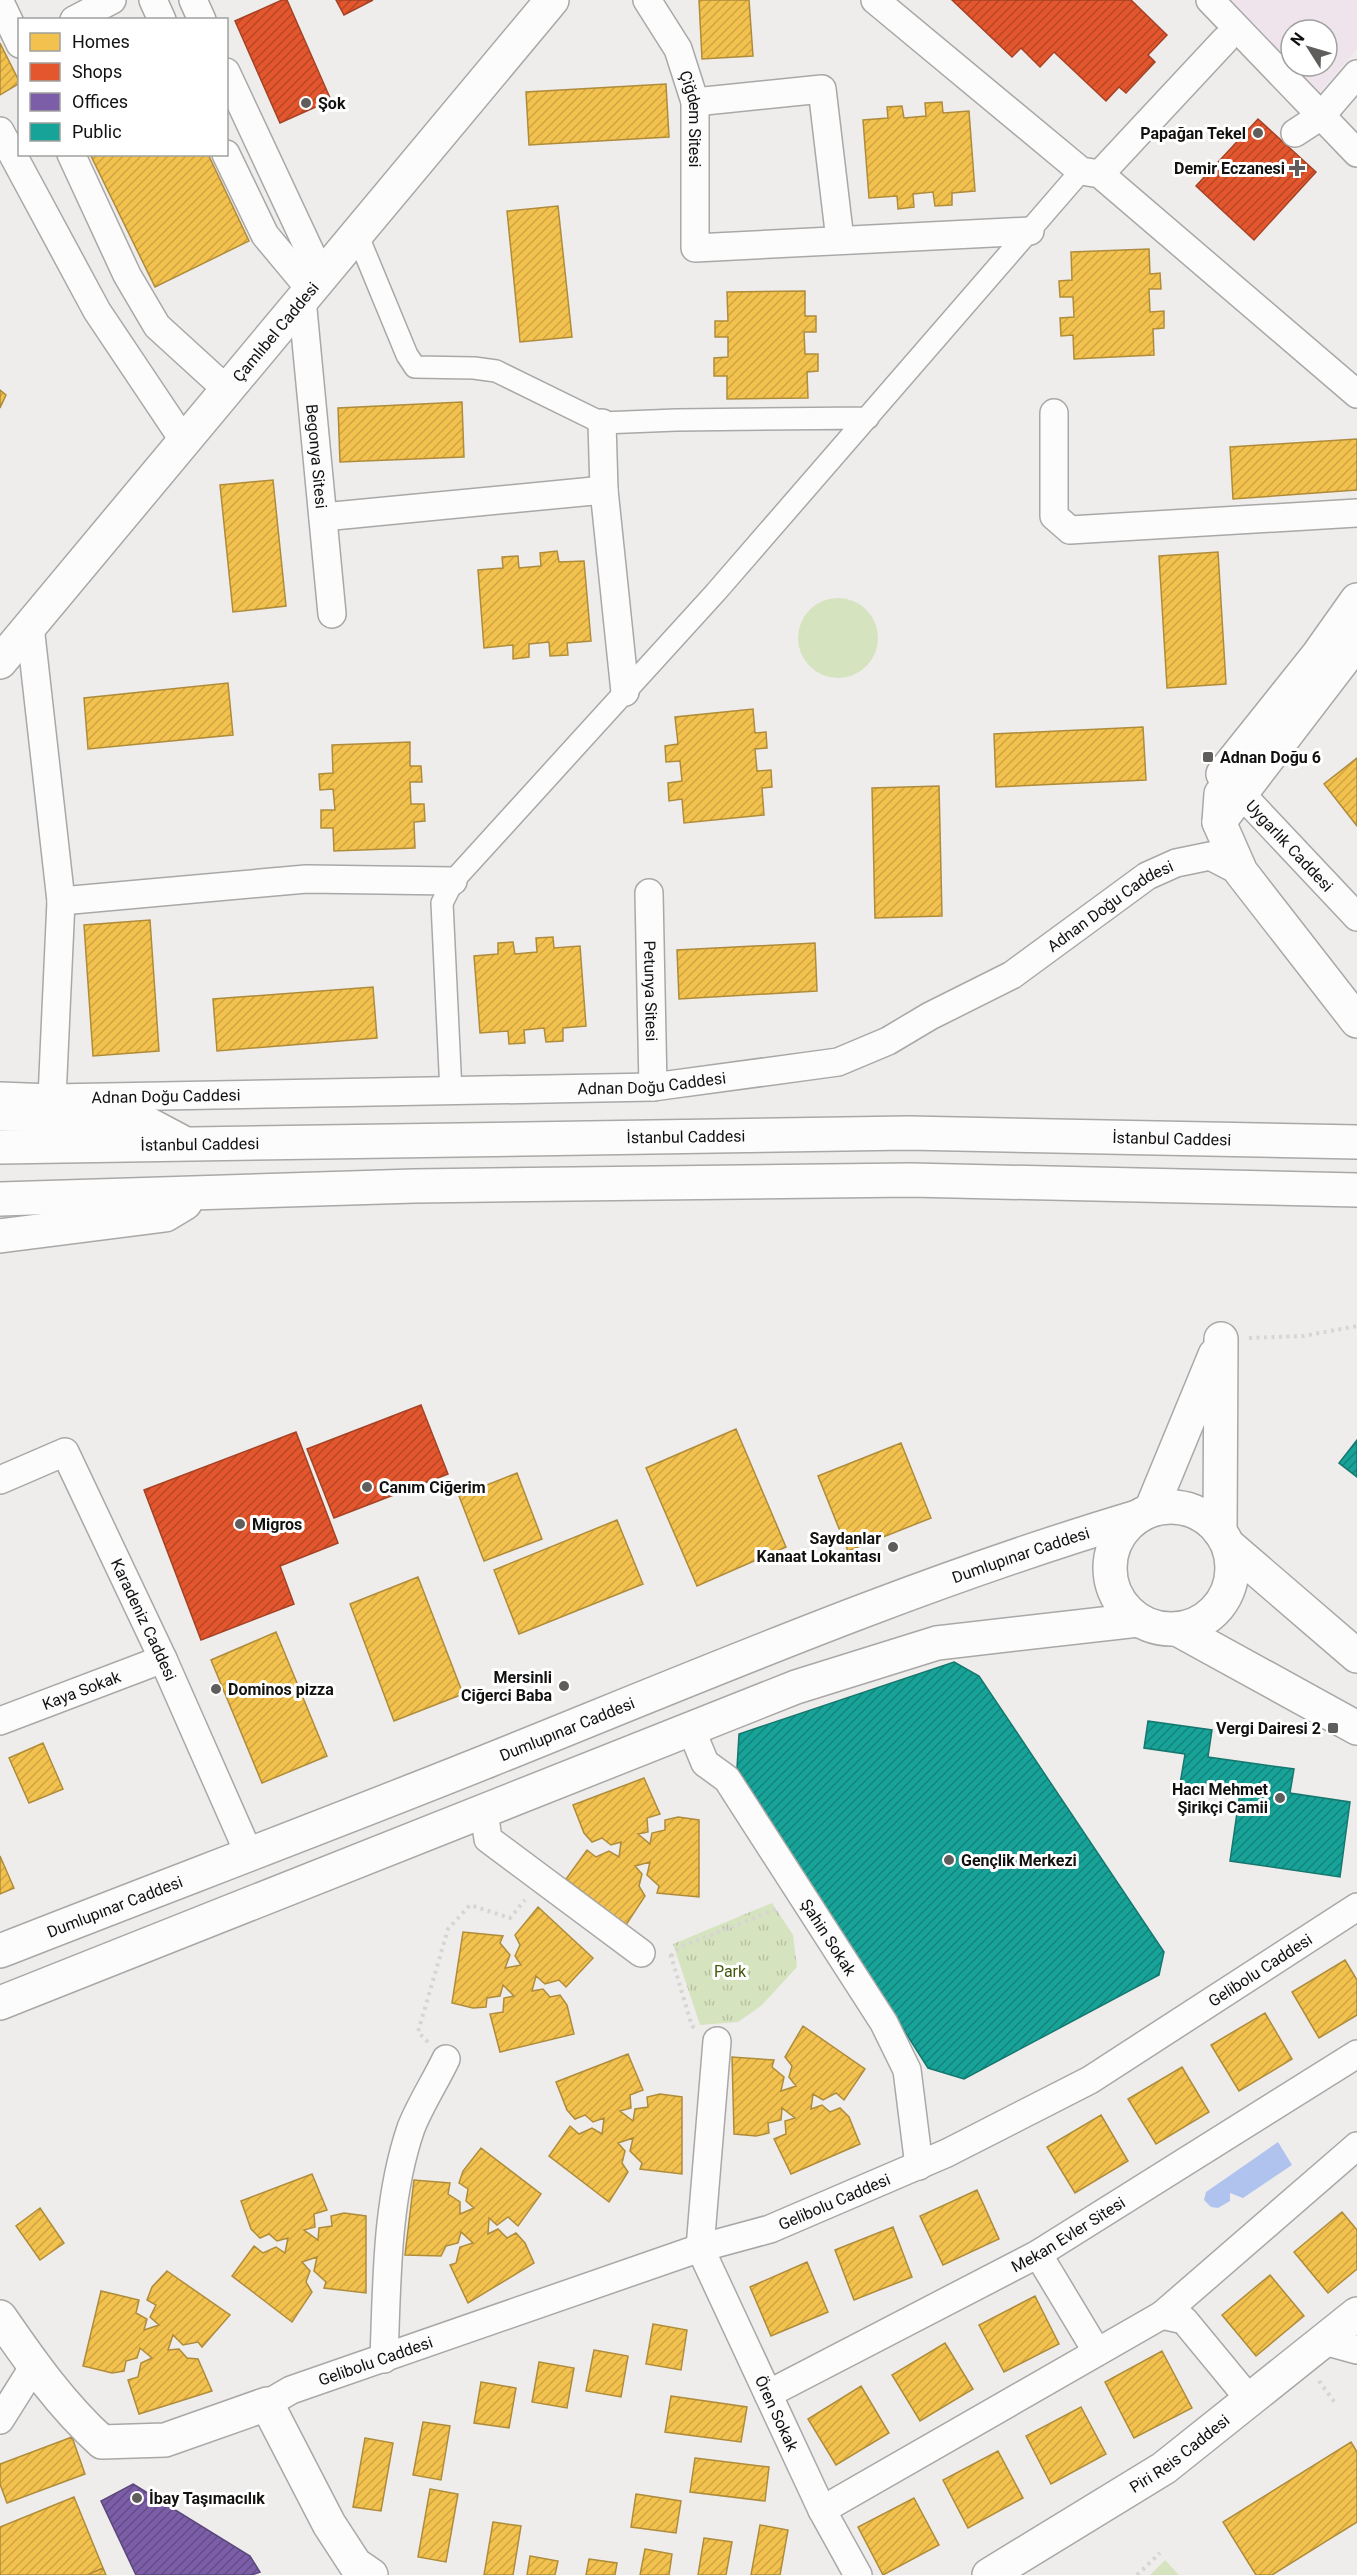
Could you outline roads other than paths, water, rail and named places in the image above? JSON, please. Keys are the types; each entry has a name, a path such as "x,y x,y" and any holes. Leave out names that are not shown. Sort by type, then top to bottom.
{"main road":[{"name":"Çamlıbel Caddesi","path":"0,662 552,0"},
{"path":"1232,784 1357,600"},
{"path":"1232,784 1357,642"},
{"name":"Adnan Doğu Caddesi","path":"1232,784 1219,822 1241,872 1357,1021"},
{"path":"0,1114 107,1116 148,1124 187,1145"},
{"name":"İstanbul Caddesi","path":"8,1147 908,1133 1357,1142"},
{"path":"9,1199 414,1186 911,1180 1357,1190"},
{"path":"0,1236 165,1215 202,1193"},
{"path":"1144,1513 1221,1339 1224,1538 1232,1563 1230,1582 1223,1599 1211,1614 1195,1624 1177,1629 1157,1627 1138,1620 1123,1606 1113,1588 1110,1568 1113,1549 1122,1531 1144,1513 1166,1507 1197,1512 1210,1520 1224,1538 1357,1656"},
{"name":"Dumlupınar Caddesi","path":"0,1951 866,1610 1052,1542 1144,1513"},
{"path":"0,2003 796,1687 937,1643 1138,1620"},
{"path":"1177,1629 1357,1728"},
{"name":"Piri Reis Caddesi","path":"989,2575 1164,2468 1357,2314"},
{"path":"0,2317 34,2366 79,2421 102,2442 165,2440 267,2404 329,2524 355,2564 371,2575"}],"street":[{"path":"79,18 112,0"},
{"path":"153,0 161,18"},
{"path":"193,0 201,18"},
{"name":"Çiğdem Sitesi","path":"647,0 678,49 695,102 695,248 840,240"},
{"path":"875,0 1091,173 1357,394"},
{"path":"1210,0 1357,153"},
{"path":"0,2 18,40"},
{"path":"451,1092 442,903 453,881 731,575 1030,231 1224,40"},
{"path":"1295,133 1321,116 1357,74"},
{"path":"228,77 311,288"},
{"path":"695,102 822,88 840,240 1030,231"},
{"path":"0,131 97,311 184,441"},
{"path":"72,156 127,275 157,326 226,389"},
{"path":"227,156 265,235 311,288"},
{"path":"357,234 414,367 474,368 496,371 602,423 868,418"},
{"name":"Begonya Sitesi","path":"311,288 323,517 332,614"},
{"path":"1054,413 1054,516 1070,530 1357,513"},
{"path":"602,423 604,490 625,692"},
{"path":"323,517 604,490"},
{"path":"30,626 61,901 51,1098"},
{"name":"Uygarlık Caddesi","path":"1232,784 1357,917"},
{"name":"Adnan Doğu Caddesi","path":"0,1096 51,1098 652,1087 838,1062 888,1041 930,1016 1012,975 1147,876 1176,863 1210,856 1241,872"},
{"path":"61,901 306,879 453,881"},
{"name":"Petunya Sitesi","path":"649,893 652,1087"},
{"name":"Karadeniz Caddesi","path":"0,1480 65,1452 163,1659 249,1854"},
{"name":"Kaya Sokak","path":"0,1721 163,1659"},
{"name":"Şahin Sokak","path":"691,1729 705,1762 727,1779 884,2023 907,2070 919,2166"},
{"path":"484,1811 488,1839 540,1880 641,1953"},
{"name":"Gelibolu Caddesi","path":"267,2404 291,2390 700,2248 770,2229 919,2166 1090,2080 1357,1907"},
{"path":"700,2248 717,2041"},
{"name":"Mekan Evler Sitesi","path":"768,2394 1038,2254 1357,2054"},
{"path":"384,2359 388,2270 396,2183 412,2127 446,2059"},
{"path":"822,2510 1162,2315 1357,2146"},
{"name":"Ören Sokak","path":"700,2248 822,2510 858,2575"},
{"path":"1038,2254 1097,2352"},
{"path":"1162,2315 1184,2320 1250,2400"},
{"path":"1324,2341 1357,2350"},
{"path":"0,2420 34,2366"}],"water":[{"path":"1278,2142 1292,2165 1243,2198 1230,2193 1230,2201 1218,2208 1211,2207 1204,2200 1206,2192"}],"place":[{"name":"Şok","path":"306,103"},
{"name":"Papağan Tekel","path":"1258,133"},
{"name":"Demir Eczanesi","path":"1297,168"},
{"name":"Adnan Doğu 6","path":"1208,757"},
{"name":"Canım Ciğerim","path":"367,1487"},
{"name":"Migros","path":"240,1524"},
{"name":"Saydanlar Kanaat Lokantası","path":"893,1547"},
{"name":"Mersinli Ciğerci Baba","path":"564,1686"},
{"name":"Dominos pizza","path":"216,1689"},
{"name":"Vergi Dairesi 2","path":"1333,1728"},
{"name":"Hacı Mehmet Şirikçi Camii","path":"1280,1798"},
{"name":"Gençlik Merkezi","path":"949,1860"},
{"name":"İbay Taşımacılık","path":"137,2498"}],"park label":[{"name":"Park","path":"730,1971"}]}
